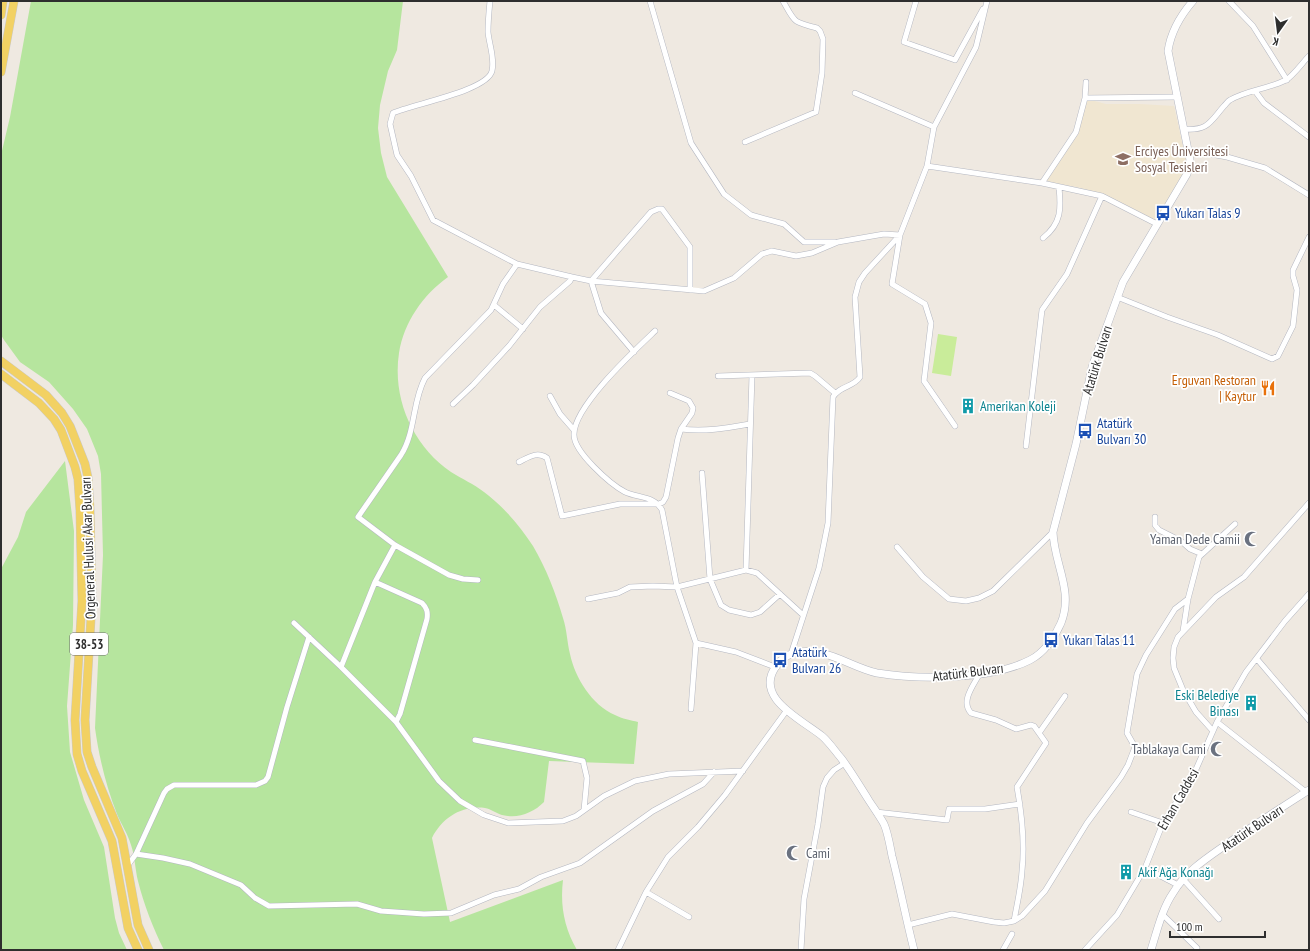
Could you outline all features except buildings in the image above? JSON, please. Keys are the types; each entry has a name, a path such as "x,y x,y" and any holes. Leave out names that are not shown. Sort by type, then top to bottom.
{"main road":[{"path":"1,15 4,1"},
{"path":"1,72 14,1"},
{"name":"Orgeneral Hulusi Akar Bulvarı","path":"1,361 46,395 62,413 70,426 85,464 88,478 90,510 92,601 85,720 87,752 122,838 138,925 149,950"},
{"name":"Orgeneral Hulusi Akar Bulvarı","path":"1,374 39,403 54,419 61,430 75,466 78,479 80,510 82,600 75,720 77,754 82,770 112,841 128,928 138,950"}],"street":[{"path":"490,1 488,32 493,63 492,72 485,81 449,97 402,109 393,113 390,124 397,155 411,176 433,220 517,264 591,281 704,291 734,278 762,254 772,251 796,256 812,253 838,242"},
{"path":"650,1 691,143 724,194 751,215 784,224 804,242 838,242 884,234 900,235"},
{"path":"745,142 816,112 822,73 822,35 817,28 800,24 794,20 783,1"},
{"path":"916,1 904,42 955,60 986,2"},
{"name":"Atatürk Bulvarı","path":"791,654 805,652 821,653 875,672 915,677 949,677 1012,667 1032,659 1043,651 1051,640 1061,623 1065,603 1064,583 1053,545 1053,532 1076,444 1092,367 1122,282 1187,174 1190,160 1168,51 1174,27 1193,1"},
{"path":"1229,1 1253,26 1287,80"},
{"path":"955,426 924,381 932,323 925,304 892,284 900,235 927,166 934,126 976,47 986,2"},
{"path":"1184,129 1192,130 1201,128 1208,124 1214,119 1229,100 1287,80 1309,56"},
{"path":"1042,183 1076,132 1085,98 1086,82"},
{"path":"1255,91 1264,103 1309,137"},
{"path":"855,93 934,126"},
{"path":"1085,98 1177,97"},
{"path":"1188,150 1227,157 1265,168 1309,194"},
{"path":"927,166 1042,183 1102,196 1157,224"},
{"path":"1043,238 1051,232 1056,225 1060,213 1059,187"},
{"path":"1026,446 1042,310 1067,274 1102,196"},
{"path":"591,281 651,212 662,209 690,247 690,290"},
{"path":"900,235 865,273 859,282 855,297 860,377 857,382 840,389 835,394 832,401 828,523 819,568 791,654 780,660 775,667 770,682 770,689 780,705 824,737 845,764 884,825 914,950"},
{"path":"1117,297 1167,318 1218,335 1272,359 1278,356 1293,326 1296,290 1293,270 1309,237"},
{"path":"478,580 463,579 449,575 395,545 358,517 407,444 411,434 420,390 425,378 487,315 494,305 503,284 517,264"},
{"path":"453,404 504,352 540,307 570,281 572,277"},
{"path":"591,281 601,313 634,352"},
{"path":"494,305 523,329"},
{"path":"655,331 611,374 594,396 579,418 574,430 574,440 578,449 585,458 600,472 625,492 638,497 653,500 659,504 663,512 677,587 696,643 691,709"},
{"path":"718,376 810,373 835,394"},
{"path":"746,570 752,375"},
{"path":"519,462 535,454 547,458 562,516 615,505 659,504 663,502 666,497 681,429 692,413 692,405 689,401 670,393"},
{"path":"550,396 560,414 574,430"},
{"path":"681,429 713,430 750,424"},
{"path":"702,474 710,579 721,605 729,610 751,615 760,612 780,594"},
{"path":"1213,731 1193,706 1183,690 1174,668 1174,647 1178,637 1216,597 1244,577 1309,503"},
{"path":"1155,518 1155,525 1159,530 1181,540 1190,549 1202,554"},
{"path":"1183,631 1188,599 1199,557 1236,524"},
{"path":"897,547 923,577 950,599 966,601 984,596 994,591 1053,532"},
{"path":"341,667 375,582 395,545"},
{"path":"588,599 618,593 630,587 677,587 746,570 757,573 803,615"},
{"path":"375,582 422,603 428,613 428,619 400,714 396,722"},
{"name":"Erhan Caddesi","path":"1085,950 1117,915 1145,868 1163,823 1193,776 1217,722 1246,672 1285,621 1309,594"},
{"path":"908,925 952,914 994,922 1004,923 1014,921 1022,916 1044,891 1087,823 1121,777 1128,765 1135,747 1127,733 1137,674 1146,655 1175,609 1188,599"},
{"path":"294,622 396,722 439,781 460,801 484,815 508,823 563,821 576,816 604,796 635,781 669,774 743,771"},
{"path":"128,865 136,854 164,793 170,786 256,785 265,781 268,777 287,706 309,637"},
{"path":"696,643 736,652 775,667"},
{"path":"1257,659 1309,720"},
{"path":"980,673 966,702 971,713 996,720 1016,729 1032,725 1036,727 1046,743 1017,787 1022,816 1024,845 1023,865 1014,921"},
{"path":"1040,733 1065,696"},
{"path":"618,950 646,892 668,857 698,827 725,795 787,710"},
{"path":"1217,722 1308,791"},
{"path":"475,740 583,761 587,778 584,810"},
{"path":"801,950 804,899 818,824 823,787 827,778 834,770 845,764"},
{"path":"136,854 190,864 241,885 255,898 269,906 357,904 381,911 424,914 451,913 494,895 519,889 541,877 580,863 653,811 703,784 714,772"},
{"name":"Atatürk Bulvarı","path":"1151,950 1168,901 1180,882 1204,860 1276,810 1308,791"},
{"path":"876,812 915,818 947,820 949,809 985,809 1020,804"},
{"path":"1131,812 1163,823"},
{"path":"1145,868 1180,882 1219,919"},
{"path":"646,892 690,918"},
{"path":"1163,915 1197,948"},
{"path":"1003,950 1012,934"}],"shaded area":[{"name":"Erciyes Üniversitesi Sosyal Tesisleri","path":"1087,99 1106,104 1174,106 1188,169 1154,221 1103,194 1077,187 1045,182 1068,149"}],"green space":[{"path":"31,1 403,1 397,50 388,71 380,105 378,128 381,153 387,177 448,277 430,292 416,310 405,331 399,353 398,370 402,404 416,435 426,449 451,472 480,489 505,510 523,531 533,546 554,590 564,622 572,663 586,690 599,705 607,710 621,718 638,722 634,764 549,761 544,802 540,806 519,816 502,815 485,808 461,811 454,814 441,824 432,838 450,922 563,880 562,898 564,916 569,933 577,950 164,950 143,899 130,841 109,793 95,728 103,555 101,474 98,456 87,429 73,409 49,382 20,362 1,335 1,155 10,117"},
{"path":"938,334 957,337 951,376 932,373"},
{"path":"65,461 74,531 73,625 67,706 70,752 84,800 104,847 115,918 119,933 127,950 1,950 1,569 18,537 26,512"}],"place":[{"name":"Erciyes Üniversitesi Sosyal Tesisleri","path":"1123,159"},
{"name":"Yukarı Talas 9","path":"1163,213"},
{"name":"Erguvan Restoran | Kaytur","path":"1268,388"},
{"name":"Amerikan Koleji","path":"968,406"},
{"name":"Atatürk Bulvarı 30","path":"1085,431"},
{"name":"Yaman Dede Camii","path":"1252,539"},
{"name":"Yukarı Talas 11","path":"1051,640"},
{"name":"Atatürk Bulvarı 26","path":"780,660"},
{"name":"Eski Belediye Binası","path":"1251,703"},
{"name":"Tablakaya Cami","path":"1218,749"},
{"name":"Cami","path":"794,853"},
{"name":"Akif Ağa Konağı","path":"1126,872"}]}
